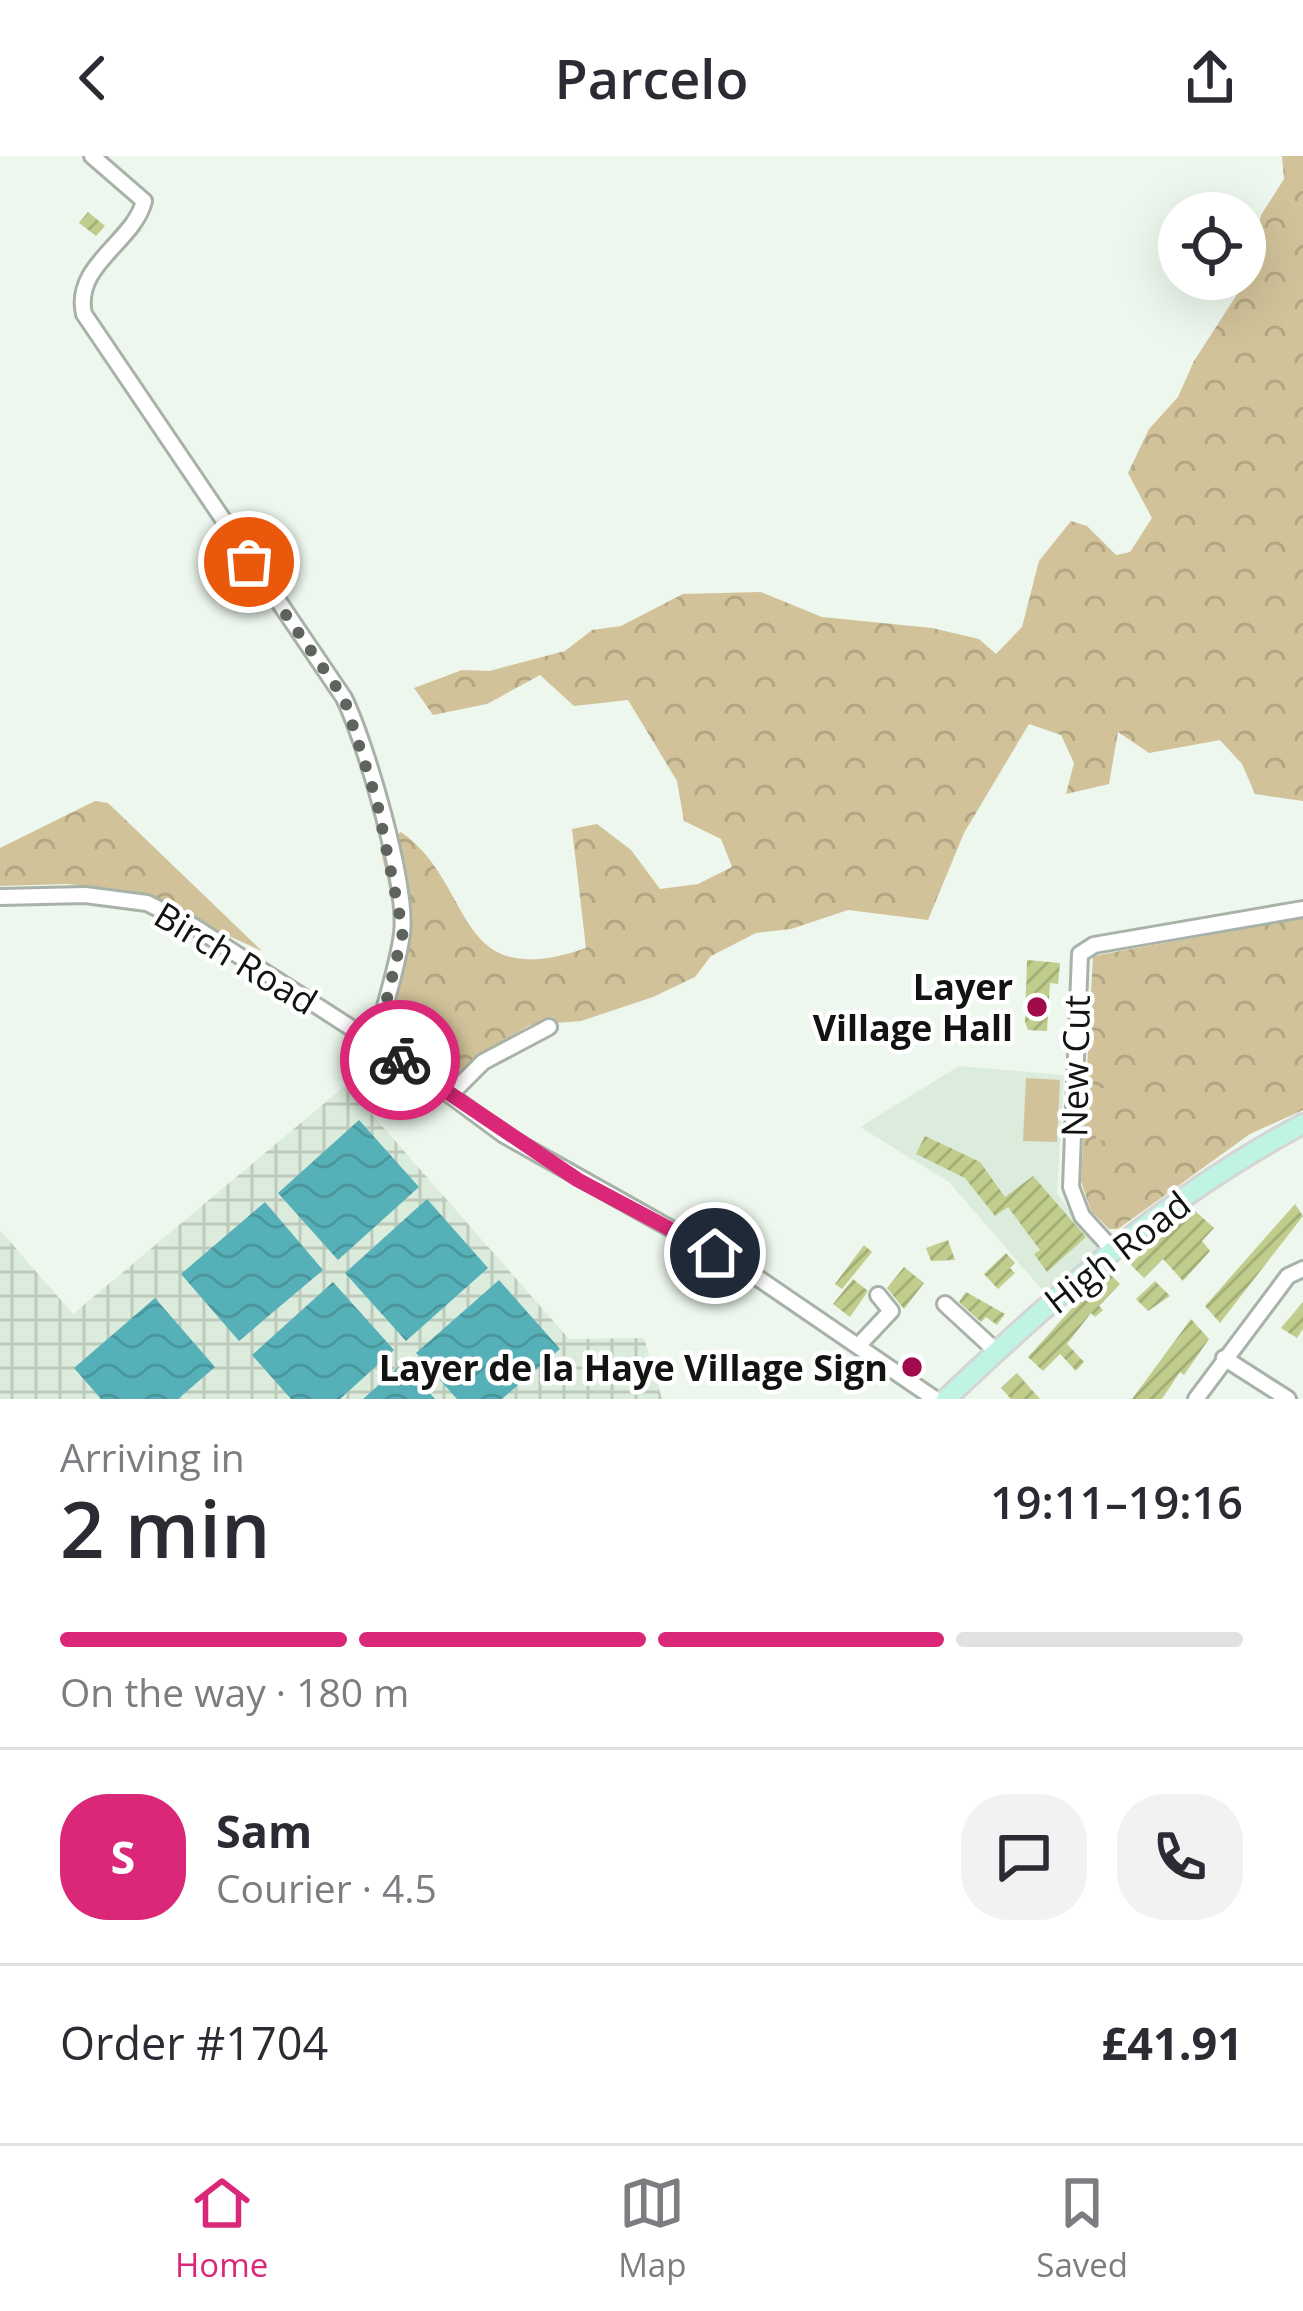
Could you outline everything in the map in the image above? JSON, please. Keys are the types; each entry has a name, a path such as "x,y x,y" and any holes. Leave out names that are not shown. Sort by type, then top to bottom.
{"main road":[{"name":"High Road","path":"946,1399 1112,1249 1222,1171 1303,1124"}],"street":[{"path":"92,156 144,201 90,276 81,299 84,314 344,698 360,737 390,854 403,932 376,1044"},
{"name":"Birch Road","path":"0,897 85,895 147,903 236,950 561,1170 675,1229 935,1399"},
{"name":"New Cut","path":"1112,1249 1082,1216 1071,1187 1080,954 1094,945 1303,909"},
{"path":"450,1095 483,1062 550,1027"},
{"path":"1196,1399 1288,1276 1303,1269"},
{"path":"859,1346 891,1311 878,1294"},
{"path":"945,1304 996,1351"},
{"path":"1224,1358 1288,1399"}],"shaded area":[{"path":"959,1066 1064,1075 1057,1193 1097,1249 1044,1292 949,1182 860,1127"},
{"path":"346,1085 569,1339 644,1338 662,1399 0,1399 0,1230 73,1314"}],"green space":[{"path":"1282,156 1303,156 1303,801 1255,794 1242,764 1220,740 1149,753 1118,732 1109,784 1066,794 1074,763 1061,735 1029,724 964,833 928,920 848,910 791,929 756,933 711,956 695,977 653,997 581,1021 530,1025 478,1056 458,1084 393,1041 388,1001 402,945 380,847 401,832 425,854 471,928 488,946 511,957 542,959 586,948 572,829 597,824 631,850 660,889 698,884 732,867 721,839 684,821 677,781 628,700 574,706 540,675 487,704 433,715 414,688 462,670 489,671 565,651 592,630 621,626 683,594 761,592 822,617 932,628 979,639 996,654 1022,627 1039,561 1071,521 1087,526 1116,555 1130,552 1152,518 1128,473 1149,429 1178,397 1194,361 1233,300 1266,300 1266,207 1284,179"},
{"path":"95,801 108,803 262,951 131,892 67,884 0,886 0,848"},
{"path":"1303,918 1303,1110 1250,1134 1118,1229 1109,1229 1091,1211 1081,1181 1093,956"},
{"path":"1026,1078 1060,1080 1057,1142 1023,1141"},
{"path":"1097,1088 1115,1089 1113,1141 1096,1140"}],"water":[{"path":"359,1120 419,1187 338,1260 278,1193"},
{"path":"427,1199 488,1268 406,1341 345,1273"},
{"path":"265,1202 323,1270 239,1341 181,1274"},
{"path":"499,1280 560,1349 502,1399 457,1399 416,1353"},
{"path":"333,1282 394,1350 340,1399 291,1399 252,1355"},
{"path":"155,1298 215,1367 178,1399 101,1399 74,1368"},
{"path":"403,1363 435,1399 363,1399"}],"building":[{"path":"88,212 105,226 96,236 79,223"},
{"path":"1027,960 1060,963 1058,984 1050,983 1047,1031 1028,1030 1025,1022"},
{"path":"925,1136 980,1162 1005,1197 1033,1176 1086,1237 1047,1272 1034,1254 1040,1250 1008,1207 995,1216 965,1178 916,1154"},
{"path":"1295,1204 1303,1216 1220,1323 1205,1306"},
{"path":"1194,1210 1214,1228 1202,1241 1210,1251 1183,1281 1163,1259 1144,1278 1130,1264"},
{"path":"948,1240 955,1260 931,1261 926,1248"},
{"path":"864,1245 872,1252 842,1289 835,1284"},
{"path":"1006,1253 1015,1263 1010,1268 1015,1273 998,1289 984,1274"},
{"path":"904,1267 924,1283 904,1309 887,1288"},
{"path":"1110,1274 1120,1284 1099,1306 1103,1310 1095,1317 1091,1313 1067,1344 1084,1362 1076,1371 1060,1354 1043,1371 1028,1357 1093,1285"},
{"path":"853,1279 868,1291 850,1317 833,1304"},
{"path":"1155,1281 1170,1296 1148,1311 1136,1299"},
{"path":"966,1292 1005,1314 997,1325 986,1317 981,1322 959,1302"},
{"path":"1303,1302 1303,1329 1297,1338 1281,1328"},
{"path":"1191,1319 1209,1339 1184,1375 1180,1372 1162,1399 1132,1399"},
{"path":"1017,1373 1040,1399 1011,1399 1001,1388"}],"way so far":[{"path":"249,562 344,698 360,737 390,854 403,932 376,1044 400,1060"}],"place":[{"name":"Layer Village Hall","path":"1037,1007"},
{"name":"Layer de la Haye Village Sign","path":"912,1367"}],"route":[{"path":"400,1060 504,1135 715,1253"}]}
